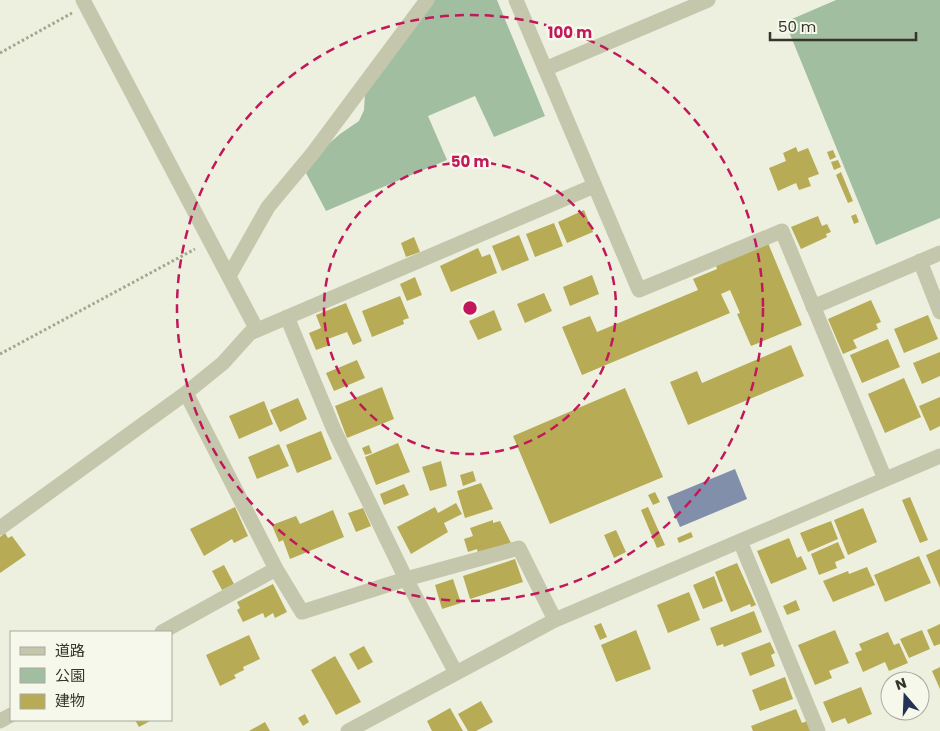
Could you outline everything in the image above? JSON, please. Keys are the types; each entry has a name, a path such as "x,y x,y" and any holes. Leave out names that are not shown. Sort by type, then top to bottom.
{"street":[{"path":"229,276 268,207 313,153 427,0"},
{"path":"516,0 639,290 782,231 885,480"},
{"path":"545,69 708,0"},
{"path":"84,3 257,330"},
{"path":"0,528 186,393 223,363 250,333 594,186"},
{"path":"813,307 940,253"},
{"path":"920,262 940,312"},
{"path":"287,317 334,430 406,579 456,673"},
{"path":"186,393 276,569 302,612 406,579 519,548 554,620"},
{"path":"348,731 554,620 940,456"},
{"path":"740,541 818,731"},
{"path":"164,631 276,569"}],"path":[{"path":"0,52 84,3"},
{"path":"0,354 210,241"}],"green space":[{"path":"433,0 497,0 545,116 494,137 475,96 428,116 447,160 326,211 306,173 325,147 359,121 364,110 365,93"},
{"path":"836,0 940,0 940,218 876,245 785,22"}],"water":[{"path":"735,469 747,499 680,527 667,497"}],"building":[{"path":"796,147 798,152 808,148 819,174 808,178 811,186 799,190 796,183 778,191 769,168 786,161 783,153"},
{"path":"833,150 836,157 830,160 827,152"},
{"path":"838,160 841,167 834,170 831,162"},
{"path":"841,172 853,201 848,203 836,175"},
{"path":"584,210 593,232 567,243 558,222"},
{"path":"856,214 859,222 854,224 851,216"},
{"path":"818,216 822,226 827,224 831,232 826,234 827,237 801,249 791,227"},
{"path":"554,223 563,246 535,257 526,234"},
{"path":"519,235 529,260 502,271 492,246"},
{"path":"414,237 420,252 406,257 401,243"},
{"path":"768,243 802,325 751,346 737,314 740,313 730,290 721,294 730,313 582,375 562,327 590,316 597,332 698,290 693,279 717,269 716,265"},
{"path":"478,248 482,257 490,254 497,273 451,292 440,266"},
{"path":"592,275 599,294 570,306 563,287"},
{"path":"415,277 422,295 407,301 400,284"},
{"path":"544,293 552,311 525,323 517,304"},
{"path":"400,296 409,318 403,320 404,324 372,337 362,311"},
{"path":"871,300 881,322 876,324 878,329 853,340 857,348 843,354 828,319"},
{"path":"346,303 362,341 353,345 347,332 328,339 330,345 316,350 309,333 321,328 316,315"},
{"path":"494,310 502,330 478,340 469,321"},
{"path":"928,315 938,339 904,353 894,329"},
{"path":"888,339 900,367 862,383 850,355"},
{"path":"791,345 804,376 688,425 670,382 697,371 702,383"},
{"path":"940,352 940,376 922,384 913,363"},
{"path":"357,360 365,378 334,391 326,373"},
{"path":"904,378 921,417 885,433 868,394"},
{"path":"382,387 394,419 347,438 335,406"},
{"path":"625,388 663,477 550,524 513,436"},
{"path":"940,397 940,426 930,431 919,406"},
{"path":"298,398 307,419 280,432 270,410"},
{"path":"264,401 273,424 239,439 229,416"},
{"path":"321,431 332,459 297,473 286,445"},
{"path":"398,443 410,472 376,485 365,457"},
{"path":"279,444 289,466 257,479 248,457"},
{"path":"369,445 372,453 365,455 362,448"},
{"path":"441,461 447,486 430,491 422,467"},
{"path":"473,471 476,481 463,486 460,475"},
{"path":"481,483 493,509 465,518 457,491"},
{"path":"404,484 409,495 384,505 380,494"},
{"path":"655,492 660,502 653,505 648,495"},
{"path":"910,497 928,540 920,543 902,500"},
{"path":"456,503 462,514 444,523 448,532 411,554 397,527 435,507 438,513"},
{"path":"235,507 248,536 234,543 232,539 204,556 190,529"},
{"path":"648,507 665,545 657,548 641,510"},
{"path":"363,508 371,526 356,532 348,513"},
{"path":"863,508 877,542 848,555 834,520"},
{"path":"333,510 344,537 290,559 283,540 279,542 272,525 296,516 300,524"},
{"path":"493,520 493,523 500,521 511,543 478,553 477,549 468,552 464,539 473,536 470,528"},
{"path":"831,521 838,539 808,552 800,533"},
{"path":"616,530 626,552 614,558 604,535"},
{"path":"691,532 693,537 679,543 677,538"},
{"path":"5,533 8,538 12,536 26,555 0,573 0,537"},
{"path":"789,538 797,558 801,556 807,569 771,584 757,551"},
{"path":"838,542 845,558 835,562 837,568 819,575 811,554"},
{"path":"940,549 940,588 926,555"},
{"path":"919,556 931,583 885,602 874,575"},
{"path":"515,559 523,582 470,599 463,576"},
{"path":"737,563 756,605 751,607 750,604 731,612 715,572"},
{"path":"224,565 234,584 222,590 212,571"},
{"path":"867,567 875,585 833,602 823,581 848,571 849,574"},
{"path":"714,576 723,601 703,609 693,585"},
{"path":"453,579 461,603 442,609 435,585"},
{"path":"273,584 287,612 275,618 273,613 265,618 263,613 243,622 237,610 240,608 237,602"},
{"path":"689,592 700,620 668,633 657,605"},
{"path":"796,600 800,610 787,615 783,606"},
{"path":"754,611 762,632 724,647 723,644 717,646 710,628"},
{"path":"601,623 607,637 600,640 594,626"},
{"path":"940,624 940,644 934,646 927,630"},
{"path":"636,630 651,669 616,682 601,645"},
{"path":"835,630 849,663 829,671 832,678 815,685 798,645"},
{"path":"922,630 930,649 909,658 900,639"},
{"path":"888,632 894,645 899,643 908,663 889,671 885,662 863,672 855,653 862,650 859,644"},
{"path":"249,635 260,659 243,667 244,670 234,675 236,678 220,686 206,655"},
{"path":"770,642 775,653 771,655 775,666 750,676 741,653"},
{"path":"364,646 373,662 358,670 349,654"},
{"path":"335,656 361,702 336,715 311,670"},
{"path":"940,667 940,689 932,671"},
{"path":"785,677 793,699 760,711 752,690"},
{"path":"861,687 872,714 848,724 845,718 832,723 823,702"},
{"path":"481,701 493,722 476,731 468,731 458,714"},
{"path":"450,708 463,731 432,731 427,721"},
{"path":"796,709 802,723 807,721 811,731 753,731 751,726"},
{"path":"305,714 309,722 303,726 298,718"},
{"path":"136,721 150,721 139,727"},
{"path":"265,722 270,731 249,731"}]}
